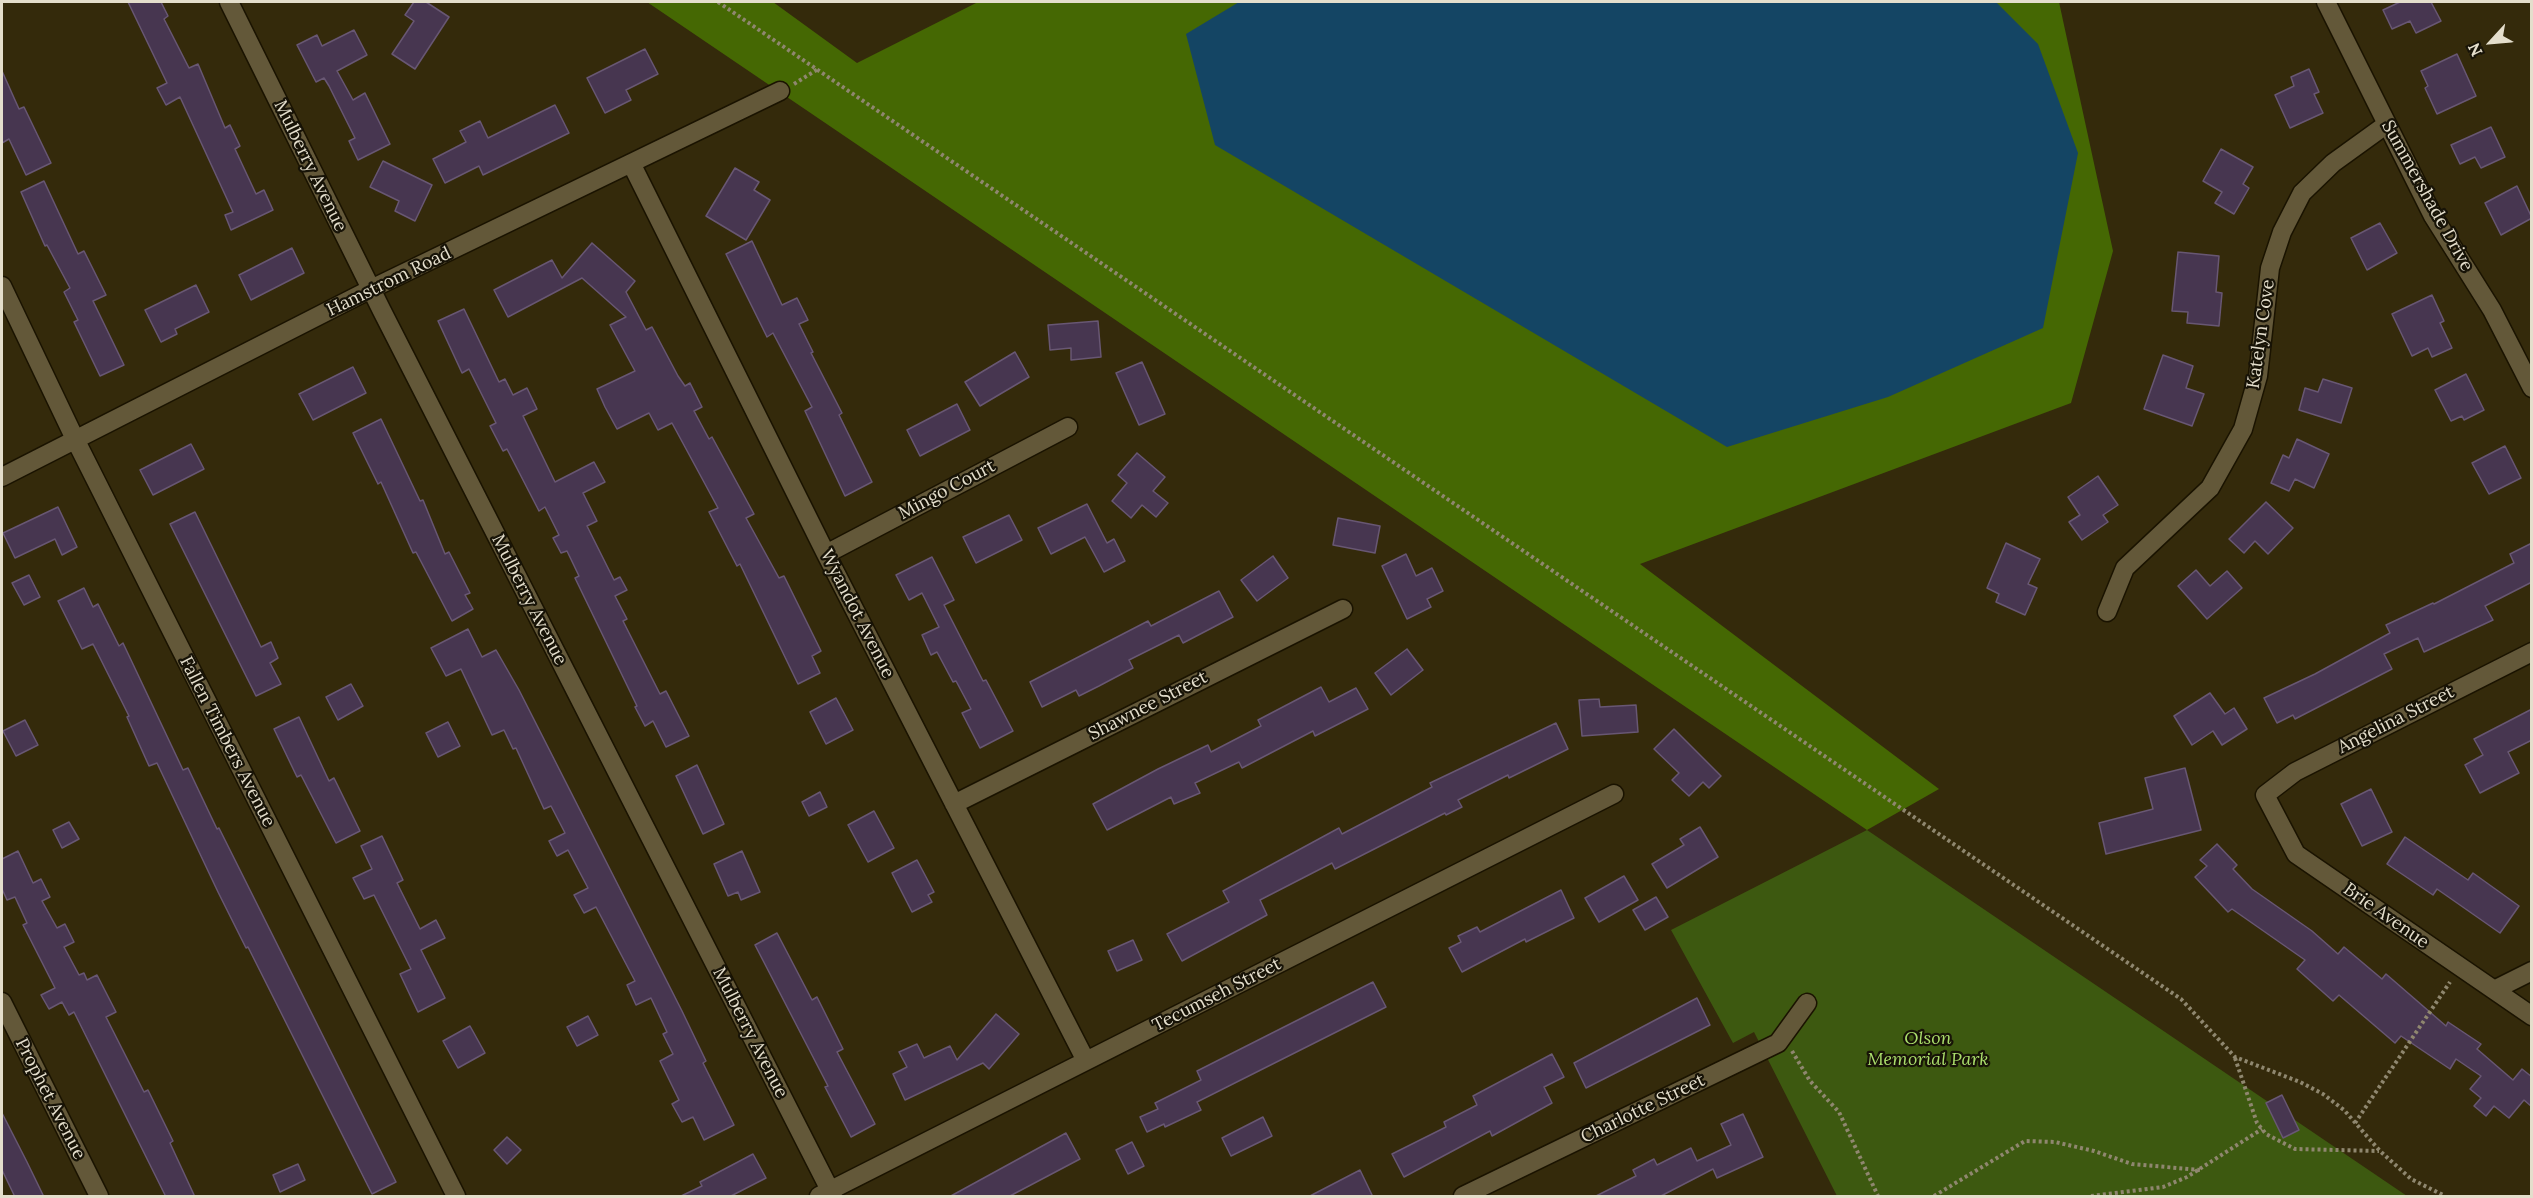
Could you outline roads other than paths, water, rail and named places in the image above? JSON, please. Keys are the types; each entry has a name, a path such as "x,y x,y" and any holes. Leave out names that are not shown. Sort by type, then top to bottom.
{"street":[{"name":"Mulberry Avenue","path":"229,2 371,290 827,1195"},
{"name":"Summershade Drive","path":"2326,2 2433,216 2492,310 2532,388"},
{"name":"Hamstrom Road","path":"2,477 371,290 780,92"},
{"name":"Katelyn Cove","path":"2107,612 2125,568 2210,488 2242,429 2258,376 2270,268 2282,232 2302,193 2333,164 2387,124"},
{"name":"Wyandot Avenue","path":"632,165 826,554 1086,1061"},
{"name":"Fallen Timbers Avenue","path":"2,286 75,440 456,1197"},
{"name":"Mingo Court","path":"826,554 1068,426"},
{"name":"Shawnee Street","path":"954,804 1343,609"},
{"name":"Angelina Street","path":"2265,795 2295,772 2532,652"},
{"name":"Tecumseh Street","path":"827,1195 1086,1061 1614,794"},
{"name":"Brie Avenue","path":"2265,795 2296,854 2532,1016"},
{"path":"2494,990 2532,971"},
{"name":"Prophet Avenue","path":"2,1002 99,1197"},
{"name":"Charlotte Street","path":"1464,1197 1778,1043 1807,1003"}],"water":[{"path":"1239,2 1996,2 2038,44 2078,153 2043,328 1888,397 1727,447 1215,145 1186,34"}],"park label":[{"name":"Olson Memorial Park","path":"1928,1049"}]}
